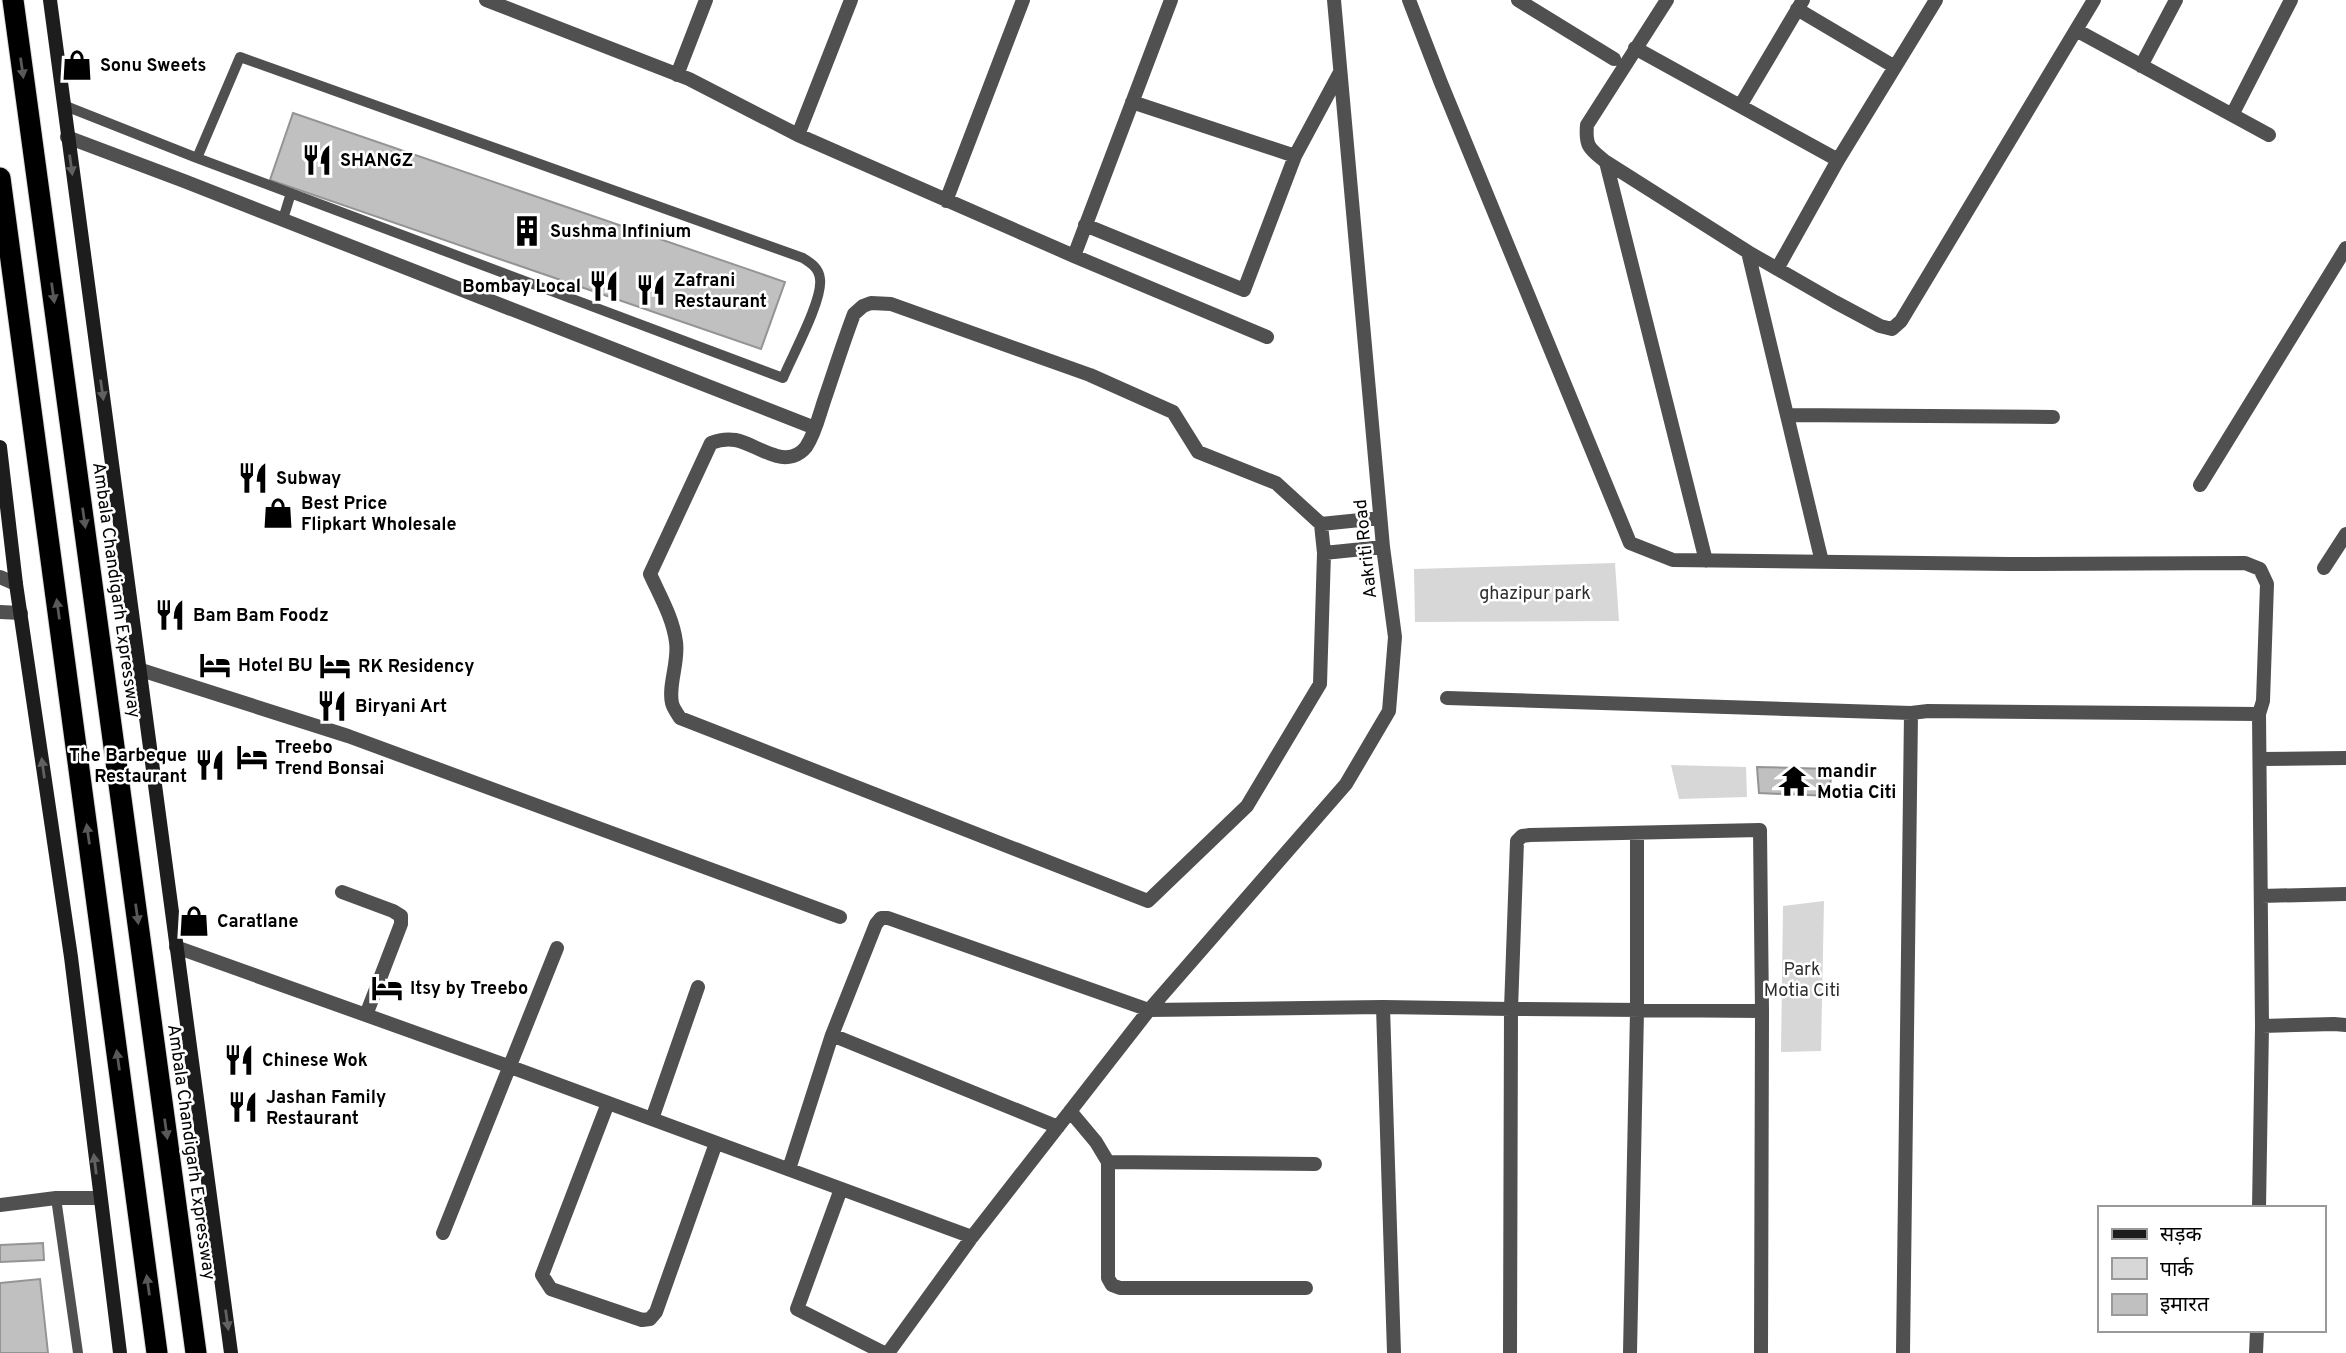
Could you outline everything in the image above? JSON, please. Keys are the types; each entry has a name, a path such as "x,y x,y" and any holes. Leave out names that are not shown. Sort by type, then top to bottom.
{"highway":[{"name":"Ambala Chandigarh Expressway","path":"13,0 196,1353"},
{"path":"0,178 157,1353"}],"street":[{"path":"50,0 232,1353"},
{"path":"486,0 677,75 798,135 946,201 1267,337"},
{"path":"677,75 706,0"},
{"path":"798,135 851,0"},
{"path":"946,201 1023,0"},
{"path":"1074,256 1171,0"},
{"name":"Aakriti Road","path":"886,1353 972,1237 1149,1010 1346,784 1389,711 1395,637 1380,518 1334,0"},
{"path":"1409,0 1630,543 1673,560 2245,563 2260,569 2267,584 2263,701 2259,714 2262,1026 2259,1206"},
{"path":"1518,0 1614,59"},
{"path":"1667,0 1587,125 1586,139 1590,149 1606,162 1777,270 1880,326 1892,328 1901,321 2094,0"},
{"path":"1777,270 1838,160 1936,0"},
{"path":"2141,65 2176,0"},
{"path":"2232,115 2291,0"},
{"path":"1740,106 1800,5 1895,67"},
{"path":"2076,30 2269,135"},
{"path":"1635,48 1838,160"},
{"path":"1085,226 1244,290 1295,156 1339,73"},
{"path":"1132,102 1295,156"},
{"path":"67,137 815,428"},
{"path":"1606,162 1706,561"},
{"path":"2200,485 2346,248"},
{"path":"1748,252 1822,562"},
{"path":"871,303 891,304 1090,375 1173,412 1198,452 1276,483 1321,524 1324,553 1320,684 1247,806 1148,901 680,718 672,703 677,664 676,640 669,616 650,574 711,443 722,438 736,438 786,458 806,447 854,314 871,303"},
{"path":"1787,415 2053,416"},
{"path":"0,447 16,584 71,957 120,1353"},
{"path":"1321,524 1380,518"},
{"path":"2324,568 2346,534"},
{"path":"1324,553 1383,547"},
{"path":"0,577 16,584"},
{"path":"0,612 21,613"},
{"path":"141,670 348,736 840,917"},
{"path":"1447,698 1911,713 2259,714"},
{"path":"1903,1353 1911,713"},
{"path":"2260,759 2346,758"},
{"path":"1510,1353 1511,1009 1517,841 1522,836 1530,835 1760,830 1761,1353"},
{"path":"1630,1353 1637,1011 1637,832"},
{"path":"342,892 401,916 401,924 366,1015"},
{"path":"2261,896 2346,894"},
{"path":"789,1169 832,1035 876,924 881,918 888,918 1149,1010 1383,1007 1762,1011"},
{"path":"176,947 510,1066 972,1237"},
{"path":"443,1233 557,948"},
{"path":"652,1119 698,987"},
{"path":"1383,1007 1394,1353"},
{"path":"2262,1026 2346,1025"},
{"path":"832,1035 1058,1127"},
{"path":"608,1102 542,1275 551,1289 642,1320 650,1319 656,1312 716,1143"},
{"path":"1070,1111 1096,1142 1108,1162 1108,1278 1112,1285 1120,1288 1306,1289"},
{"path":"1108,1162 1315,1164"},
{"path":"841,1189 797,1309 886,1353"},
{"path":"0,1205 56,1198 100,1198"},
{"path":"2256,1353 2257,1332"}],"lane":[{"path":"63,105 197,158 783,378 820,293 820,276 814,266 803,258 240,57 197,158"},
{"path":"283,219 292,193"},
{"path":"56,1198 78,1353"}],"green space":[{"name":"ghazipur park","path":"1615,563 1619,621 1415,622 1414,569"},
{"path":"1671,765 1746,767 1747,797 1679,799"},
{"name":"Park Motia Citi","path":"1824,901 1821,1051 1781,1052 1783,906"}],"building":[{"name":"Sushma Infinium","path":"293,113 785,282 761,349 270,180"},
{"name":"mandir Motia Citi","path":"1757,767 1831,769 1830,796 1759,793"},
{"path":"43,1243 44,1260 0,1262 0,1245"},
{"path":"40,1279 48,1353 0,1353 0,1283"}],"place":[{"name":"Sonu Sweets","path":"77,65"},
{"name":"SHANGZ","path":"317,160"},
{"name":"Sushma Infinium","path":"527,231"},
{"name":"Bombay Local","path":"604,286"},
{"name":"Zafrani Restaurant","path":"651,290"},
{"name":"Subway","path":"253,478"},
{"name":"Best Price Flipkart Wholesale","path":"278,513"},
{"name":"Bam Bam Foodz","path":"170,615"},
{"name":"Hotel BU","path":"215,665"},
{"name":"RK Residency","path":"335,666"},
{"name":"Biryani Art","path":"332,706"},
{"name":"Treebo Trend Bonsai","path":"252,757"},
{"name":"The Barbeque Restaurant","path":"210,765"},
{"name":"mandir Motia Citi","path":"1794,781"},
{"name":"Caratlane","path":"194,921"},
{"name":"Itsy by Treebo","path":"387,988"},
{"name":"Chinese Wok","path":"239,1060"},
{"name":"Jashan Family Restaurant","path":"243,1107"}]}
